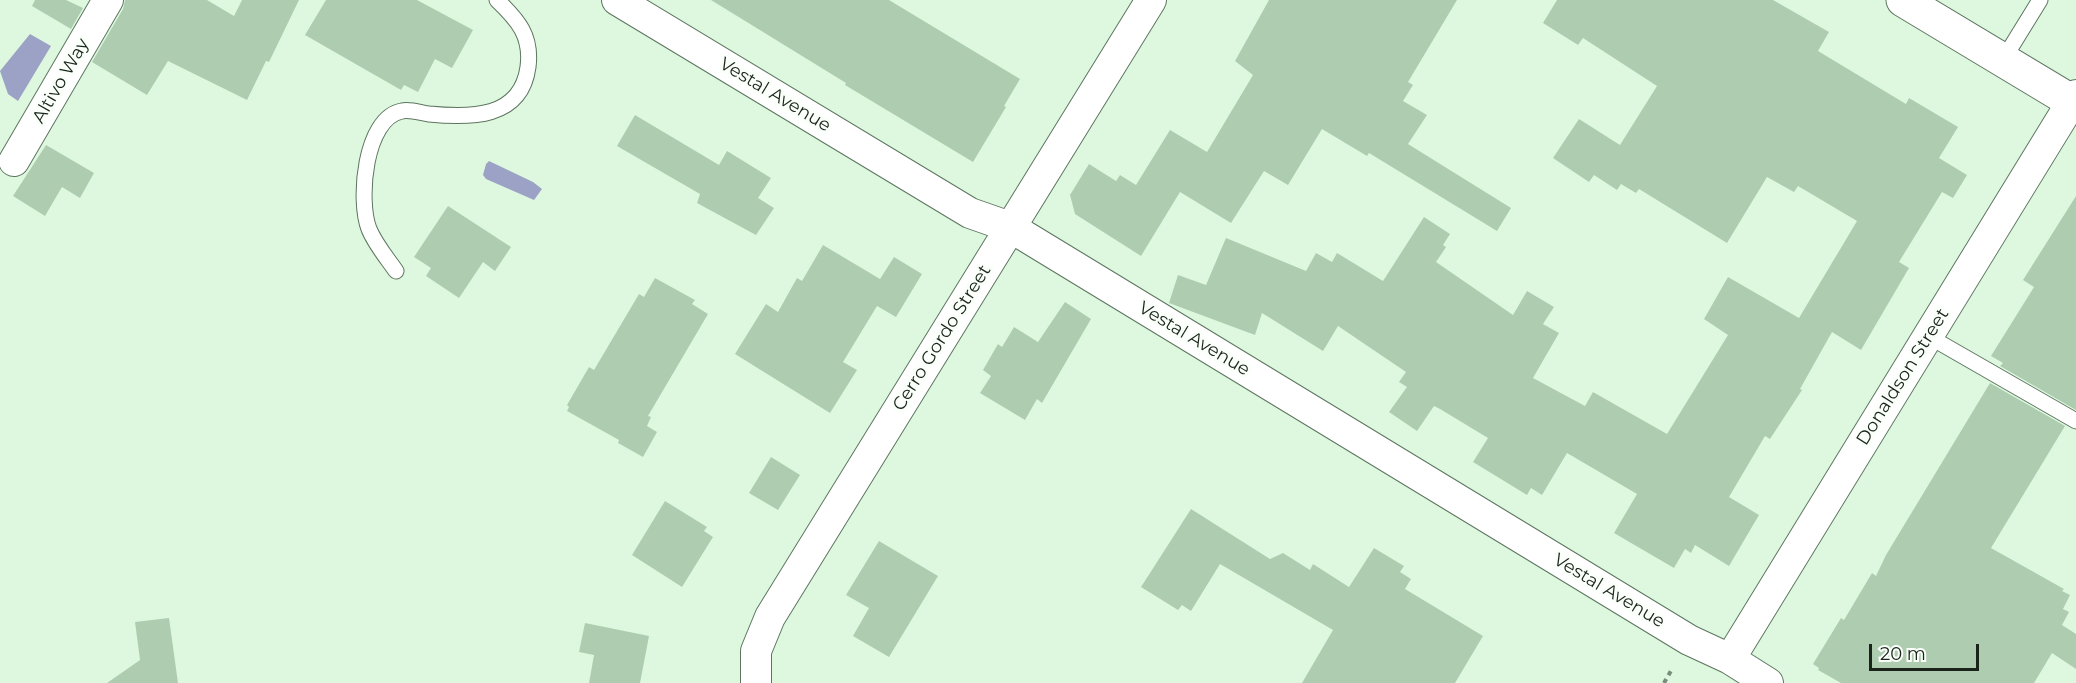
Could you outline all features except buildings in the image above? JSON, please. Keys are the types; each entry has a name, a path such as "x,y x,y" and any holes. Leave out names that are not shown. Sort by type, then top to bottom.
{"street":[{"name":"Altivo Way","path":"14,161 108,0"},
{"name":"Vestal Avenue","path":"617,0 970,213 1010,227 1689,640 1730,659 1768,683"},
{"name":"Cerro Gordo Street","path":"756,683 756,651 770,616 1151,0"},
{"path":"1903,0 2075,100"},
{"name":"Donaldson Street","path":"1730,659 2075,100"}],"lane":[{"path":"396,271 369,230 364,208 363,182 369,153 377,132 387,118 402,111 465,117 492,111 516,98 527,73 529,54 526,36 513,15 497,0"},
{"path":"2003,60 2040,0"},
{"path":"1928,336 2076,421"}],"water":[{"path":"30,34 51,46 18,101 8,94 0,71"},
{"path":"489,161 533,182 542,189 534,200 486,179 483,175"}]}
